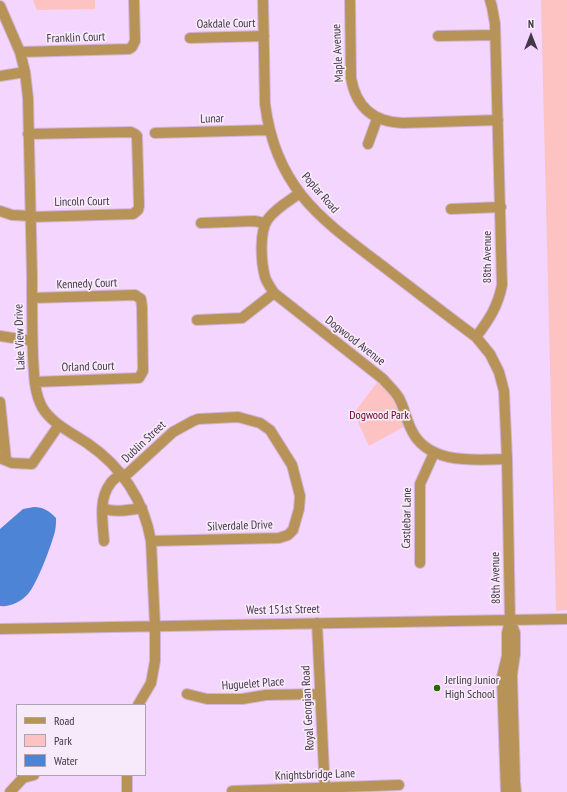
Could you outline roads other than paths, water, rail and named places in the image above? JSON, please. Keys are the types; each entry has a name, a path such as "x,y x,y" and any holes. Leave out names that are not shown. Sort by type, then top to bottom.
{"street":[{"name":"Franklin Court","path":"20,52 129,49 135,41 134,0"},
{"name":"Poplar Road","path":"263,0 265,104 269,130 280,162 300,194 314,210 338,231 476,337"},
{"name":"Maple Avenue","path":"350,0 351,78 353,87 360,102 377,119"},
{"name":"88th Avenue","path":"490,0 494,16 496,35 502,279 501,290 496,308 476,337 490,354 499,372 504,391 507,459 510,620 507,633 507,656 502,677 506,792"},
{"name":"Lake View Drive","path":"0,6 20,52 25,72 28,98 32,341 35,382 39,399 46,413 59,425 100,453 123,475 142,508 149,529 151,541 155,656 151,682 139,704"},
{"path":"438,36 496,35"},
{"name":"Oakdale Court","path":"190,38 264,36"},
{"path":"0,76 25,72"},
{"path":"368,144 377,119 403,124 498,120"},
{"name":"Lunar","path":"155,133 269,130"},
{"name":"Lincoln Court","path":"0,211 12,216 31,216 134,214 138,210 137,136 135,134 131,132 28,134"},
{"path":"201,223 254,221 265,223 273,212 300,194"},
{"path":"451,209 501,207"},
{"name":"Dogwood Avenue","path":"265,223 262,233 263,267 266,278 274,293 390,386 399,398 408,423 418,441 434,453 464,460 507,459"},
{"path":"196,320 242,318 274,293"},
{"name":"Kennedy Court","path":"32,298 135,295 141,299 144,371 141,376"},
{"path":"0,336 32,341"},
{"name":"Orland Court","path":"35,382 135,379 141,376"},
{"path":"0,402 3,459 12,463 32,464 59,425"},
{"name":"Dublin Street","path":"104,541 103,508 106,493 110,484 123,475 177,429 198,419 238,417 260,422 270,430 284,452"},
{"name":"Silverdale Drive","path":"151,541 279,538 291,533 295,525 300,502 292,465 284,452"},
{"name":"Castlebar Lane","path":"420,563 420,484 434,453"},
{"path":"103,508 107,510 119,510 142,508"},
{"name":"West 151st Street","path":"0,630 567,619"},
{"name":"88th Avenue","path":"510,620 515,633 515,654 512,675 516,792"},
{"name":"Royal Georgian Road","path":"317,623 324,790"},
{"name":"Huguelet Place","path":"188,694 206,699 242,699 266,695 320,694"},
{"path":"10,792 23,778 30,776"},
{"path":"127,776 127,792"},
{"name":"Knightsbridge Lane","path":"232,791 324,790 399,785"},
{"path":"0,790 5,792"}],"water":[{"path":"34,507 46,510 56,518 51,545 40,573 28,594 22,599 8,606 0,606 0,529 23,509"}],"place":[{"name":"Jerling Junior High School","path":"437,688"}],"park label":[{"name":"Dogwood Park","path":"379,416"}]}
